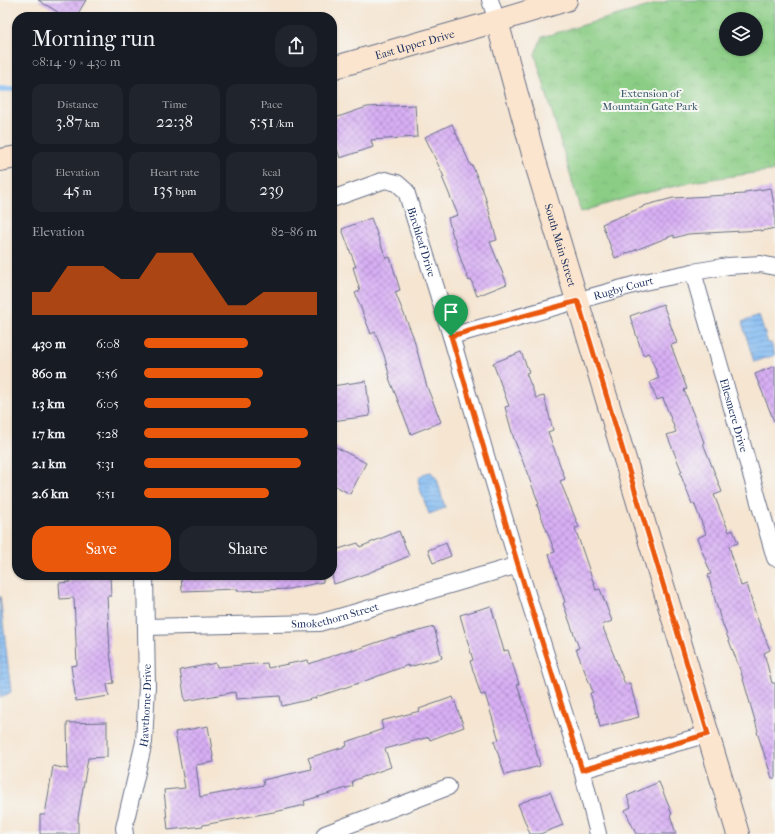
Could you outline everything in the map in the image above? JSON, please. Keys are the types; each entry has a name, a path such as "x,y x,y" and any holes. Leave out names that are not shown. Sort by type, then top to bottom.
{"main road":[{"name":"East Upper Drive","path":"337,67 566,0"},
{"name":"South Main Street","path":"497,21 535,161 738,834"},
{"path":"0,160 12,158"}],"street":[{"name":"South Main Street","path":"490,0 497,21"},
{"name":"Birchleaf Drive","path":"337,197 385,180 397,183 406,191 451,336 518,565 582,770 598,834"},
{"name":"Rugby Court","path":"451,336 644,282 728,266 761,264 775,267"},
{"name":"Ellesmere Drive","path":"693,272 772,540 775,558"},
{"name":"Smokethorn Street","path":"146,627 320,623 518,565"},
{"name":"Hawthorne Drive","path":"124,834 124,828 144,742 148,686 145,580"},
{"path":"582,770 708,734"},
{"path":"325,834 448,787"}],"green space":[{"name":"Extension of Mountain Gate Park","path":"670,0 775,0 775,171 698,181 636,195 581,212 535,54 542,37"}],"water":[{"path":"759,316 768,343 771,343 775,355 754,362 742,322"},
{"path":"431,472 437,479 445,508 429,514 418,479 423,474"},
{"path":"0,596 11,692 0,698"}],"building":[{"path":"38,0 86,0 79,12 58,12"},
{"path":"415,105 417,137 371,140 373,147 340,158 337,149 337,117 367,107"},
{"path":"452,124 484,193 497,240 490,242 507,284 477,296 462,263 448,218 458,215 442,177 444,177 425,137"},
{"path":"771,188 775,211 775,228 761,231 688,234 674,238 674,235 615,258 602,224 643,206 673,198 745,194 745,192"},
{"path":"371,218 386,258 390,257 400,290 395,292 413,336 427,387 441,422 411,434 389,378 384,355 375,332 371,334 355,293 360,291 353,267 356,267 342,229"},
{"path":"663,304 677,343 671,345 687,389 684,390 722,492 714,495 729,532 733,530 738,543 729,546 741,586 747,584 756,615 770,650 764,653 772,683 775,683 775,778 772,778 757,732 758,731 741,672 720,617 708,575 711,574 697,538 706,534 694,503 692,504 680,473 682,472 667,435 676,432 663,398 657,400 650,382 659,378 649,353 643,355 630,316"},
{"path":"521,352 529,372 526,373 536,398 544,396 553,430 548,432 565,479 560,481 579,527 575,528 596,590 600,589 612,621 602,625 625,684 630,683 639,717 600,727 590,693 593,692 576,649 579,648 563,603 565,602 549,554 555,552 537,505 539,504 513,436 505,407 509,406 493,363"},
{"path":"775,366 775,421 774,421 755,374"},
{"path":"366,381 370,416 337,420 337,385"},
{"path":"337,448 366,463 350,494 337,487"},
{"path":"399,531 409,556 368,573 334,584 333,580 337,580 337,549 358,543 360,547"},
{"path":"446,543 451,556 433,563 428,550"},
{"path":"70,580 110,580 111,596 107,596 110,652 114,683 107,684 109,696 76,701 71,666 77,665 74,598 60,599 59,583 70,582"},
{"path":"181,580 323,580 323,582 289,589 182,591"},
{"path":"491,606 504,651 508,650 519,684 517,684 528,717 540,766 505,775 494,741 499,740 485,694 481,695 470,661 473,660 460,615"},
{"path":"434,627 442,658 409,667 408,665 316,698 282,706 280,696 236,699 235,692 185,701 180,670 216,663 217,667 267,663 268,668 308,660 309,664 352,649 352,651 393,637"},
{"path":"453,697 464,727 430,740 429,737 385,749 391,767 352,781 353,786 304,801 305,805 203,826 168,830 164,790 185,788 175,732 208,726 214,762 196,765 200,797 264,785 263,780 312,769 308,758 347,746 346,742 383,729 381,721 420,711 419,709"},
{"path":"107,722 107,757 88,758 78,818 78,834 40,834 40,815 45,815 53,766 68,769 67,723"},
{"path":"659,782 672,814 670,815 676,834 636,834 625,810 631,807 627,796"},
{"path":"550,792 563,825 540,834 530,834 518,804"}],"waterway":[{"path":"0,89 12,89"}],"route":[{"path":"578,301 708,734 582,770 518,565 451,336 578,301"}]}
